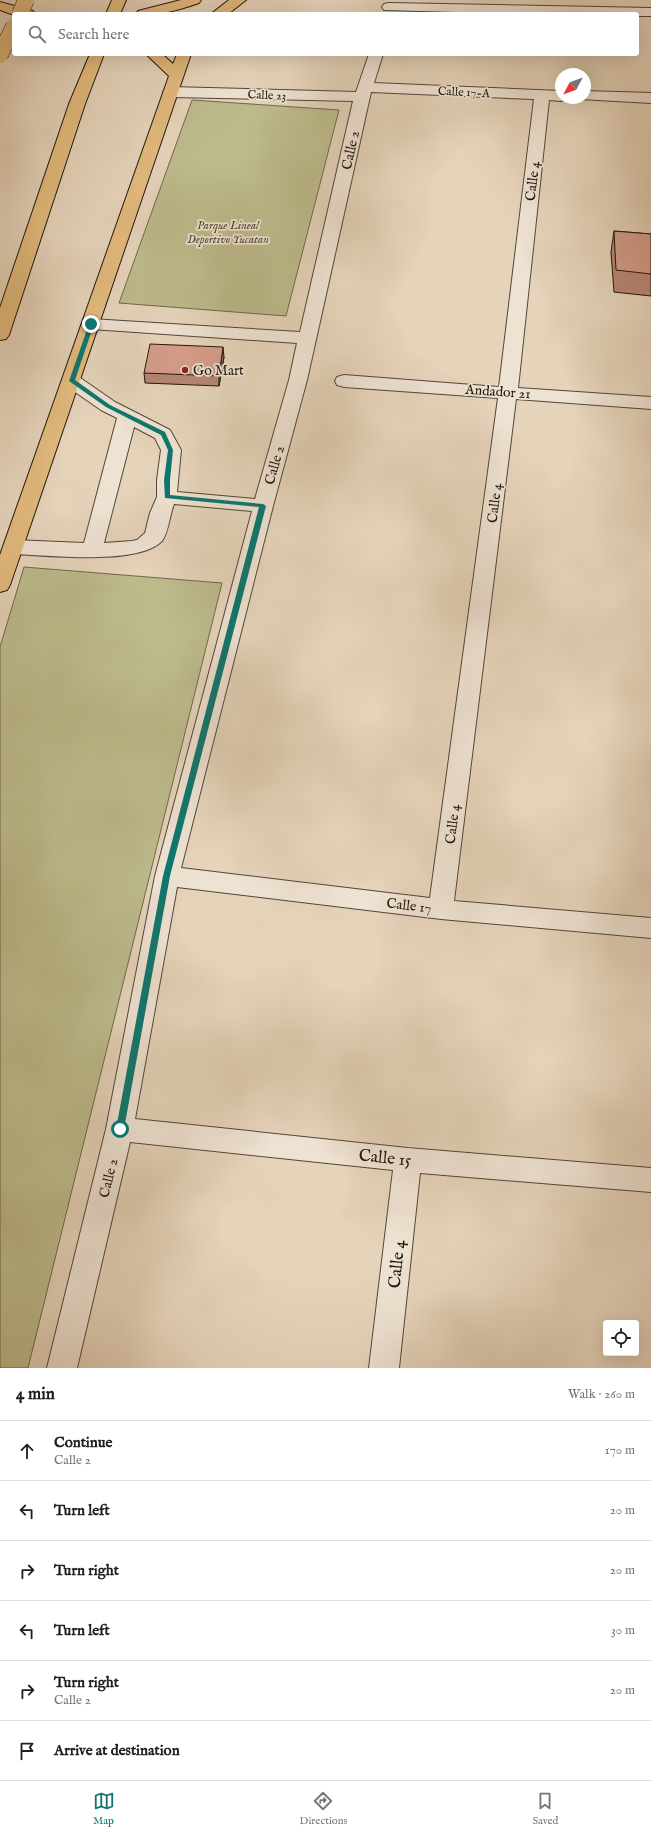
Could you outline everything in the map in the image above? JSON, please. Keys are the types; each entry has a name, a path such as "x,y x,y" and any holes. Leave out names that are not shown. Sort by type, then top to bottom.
{"main road":[{"path":"21,12 26,0"},
{"path":"114,12 119,0"},
{"path":"153,12 172,8 195,0 194,12"},
{"path":"221,12 239,0"},
{"path":"0,6 21,12"},
{"path":"0,55 12,30"},
{"path":"0,43 12,42"},
{"path":"0,335 77,104 96,56"},
{"path":"154,56 177,75"},
{"path":"0,585 72,381 183,56"}],"street":[{"path":"389,7 651,12"},
{"name":"Calle 2","path":"62,1368 120,1129 167,876 263,506 298,380 364,92 375,56"},
{"name":"Calle 23","path":"171,92 364,92"},
{"name":"Calle 17-A","path":"364,92 552,96"},
{"name":"Calle 4","path":"441,909 508,392 552,96"},
{"path":"591,96 651,98"},
{"path":"91,324 308,338"},
{"path":"13,548 92,550 132,548 144,545 155,536 160,513 167,496 170,450 163,434 108,406 72,381"},
{"name":"Andador 21","path":"344,381 651,403"},
{"path":"92,550 127,416"},
{"path":"167,496 263,506"},
{"name":"Calle 17","path":"167,876 441,909 651,928"},
{"name":"Calle 15","path":"120,1129 408,1160 651,1180"},
{"name":"Calle 4","path":"384,1368 408,1160"}],"green space":[{"name":"Parque Lineal Deportivo Yucatan","path":"192,100 339,110 286,316 119,303"},
{"path":"24,567 222,583 28,1368 0,1368 0,647"}],"building":[{"path":"614,231 651,234 651,274 616,270"},
{"name":"Go Mart","path":"150,344 223,347 219,376 144,373"}],"place":[{"name":"Go Mart","path":"185,370"}],"route":[{"path":"91,324 72,381 108,406 163,434 170,450 167,496 263,506 167,876 120,1129"}]}
